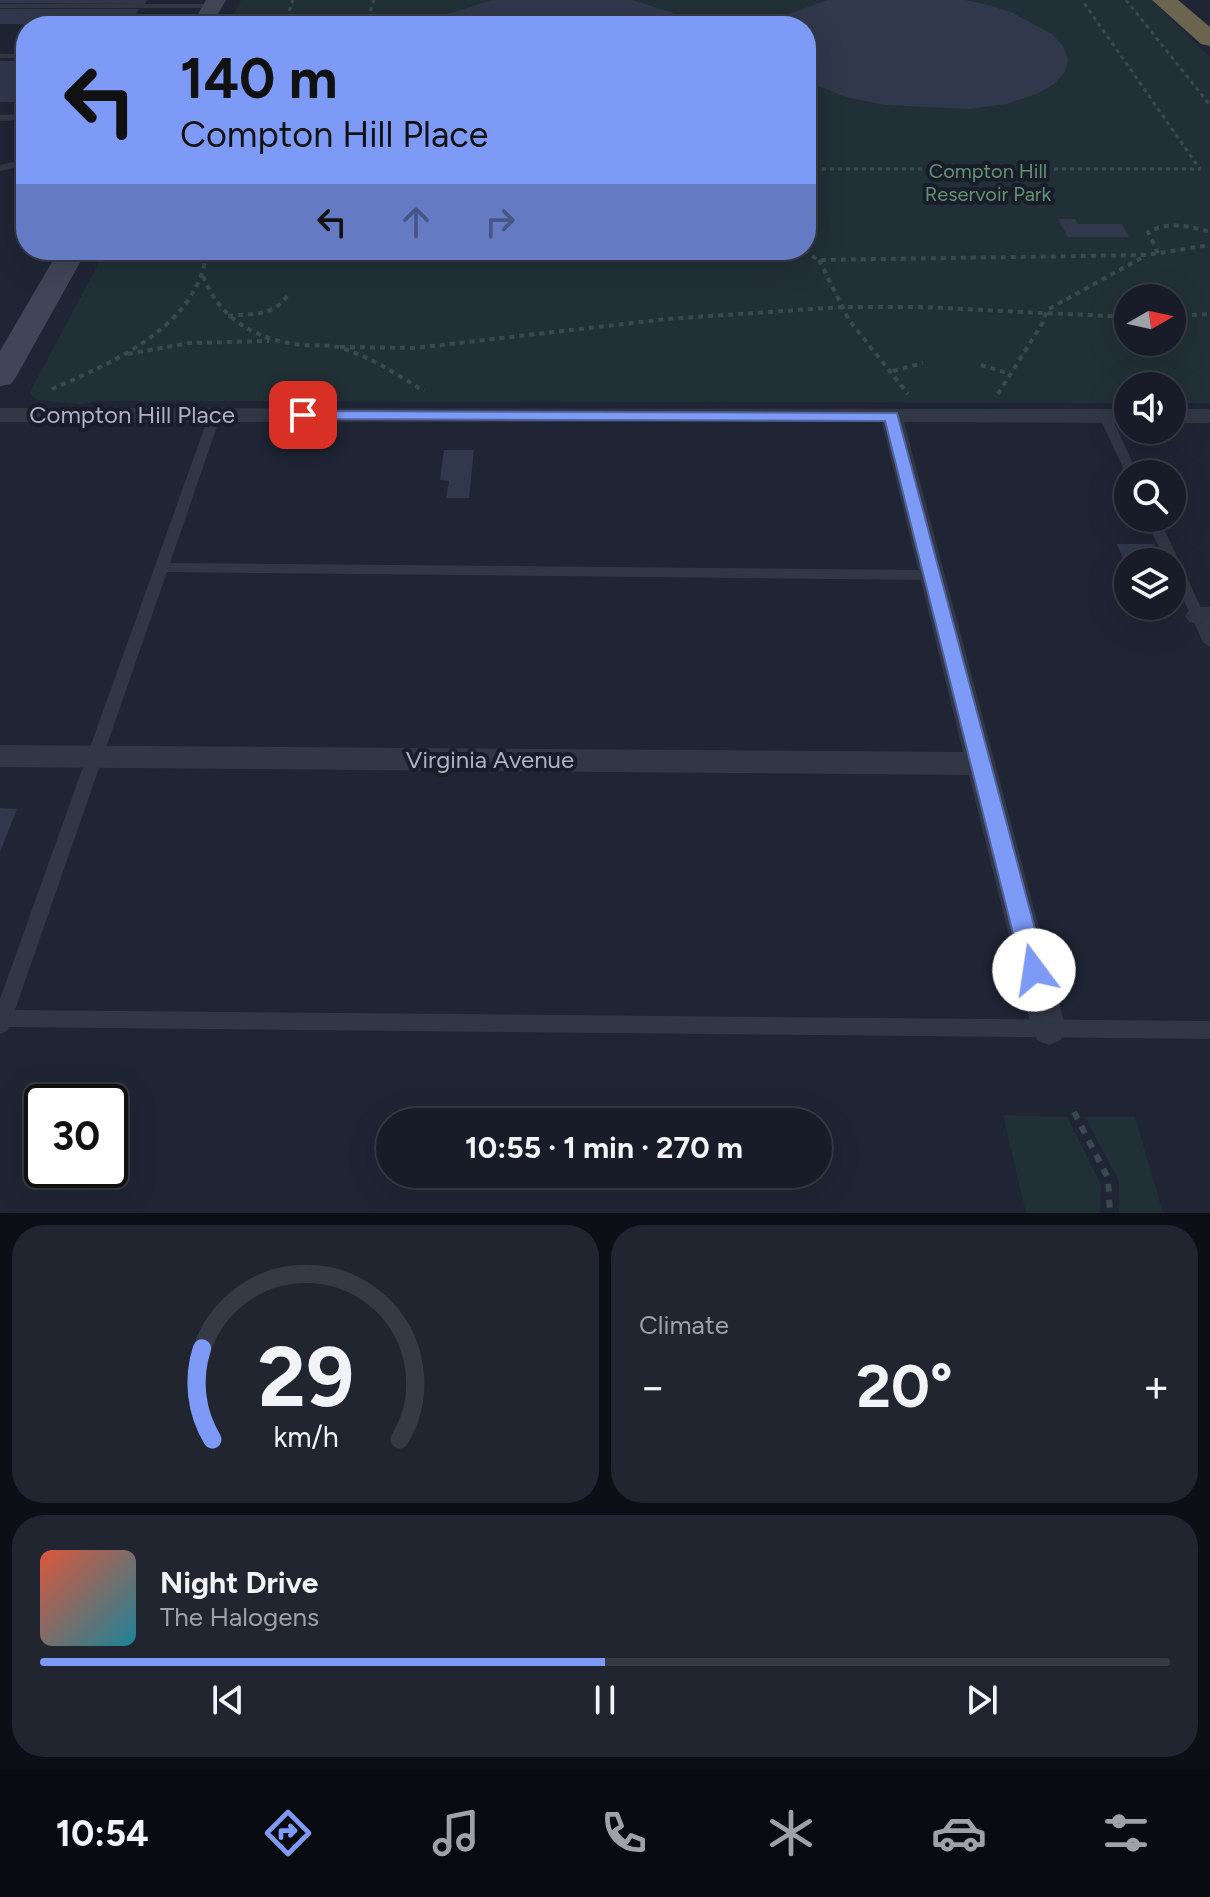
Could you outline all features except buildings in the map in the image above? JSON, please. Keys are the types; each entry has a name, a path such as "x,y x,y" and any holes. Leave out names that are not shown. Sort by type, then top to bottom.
{"highway":[{"path":"1164,0 1210,39"},
{"path":"1196,0 1210,14"}],"main road":[{"path":"0,377 67,260"}],"street":[{"name":"Compton Hill Place","path":"0,415 901,407 1114,416"},
{"path":"901,407 932,575 1049,1029"},
{"path":"1186,416 1210,416"},
{"name":"Virginia Avenue","path":"0,756 981,764"}],"lane":[{"path":"0,6 215,3"},
{"path":"215,415 1,1021 1210,1030"},
{"path":"1105,416 1125,460"},
{"path":"1159,532 1204,616 1210,642"},
{"path":"161,567 932,575"}],"path":[{"path":"816,169 1202,169 1082,0"},
{"path":"1126,0 1210,105"},
{"path":"1159,253 1149,239 1148,232 1155,227 1188,227 1210,232"},
{"path":"901,407 893,371 841,307 818,260 1146,255 1210,245"},
{"path":"995,398 1051,306 1146,255"},
{"path":"50,390 123,355 177,312 203,276 205,260"},
{"path":"203,276 212,302 227,317 249,331 277,341"},
{"path":"227,317 269,313 282,304 289,293"},
{"path":"123,355 189,343 277,341 340,347 415,348 667,319 841,307 920,307 1114,316"},
{"path":"1186,315 1210,314"},
{"path":"340,347 422,389 430,397"},
{"path":"893,371 923,363"},
{"path":"981,365 1010,374"},
{"path":"1074,1112 1108,1178 1110,1213"}],"green space":[{"name":"Compton Hill Reservoir Park","path":"241,0 1152,0 1210,57 1210,403 1186,403 1186,372 1114,372 1114,403 98,401 80,404 37,400 30,393 101,260 816,260 816,16 232,16"},
{"path":"1003,1115 1067,1117 1101,1185 1100,1213 1026,1213"},
{"path":"1085,1117 1135,1117 1163,1213 1119,1213 1119,1181"}],"route":[{"path":"303,415 891,416 1034,970"}]}
